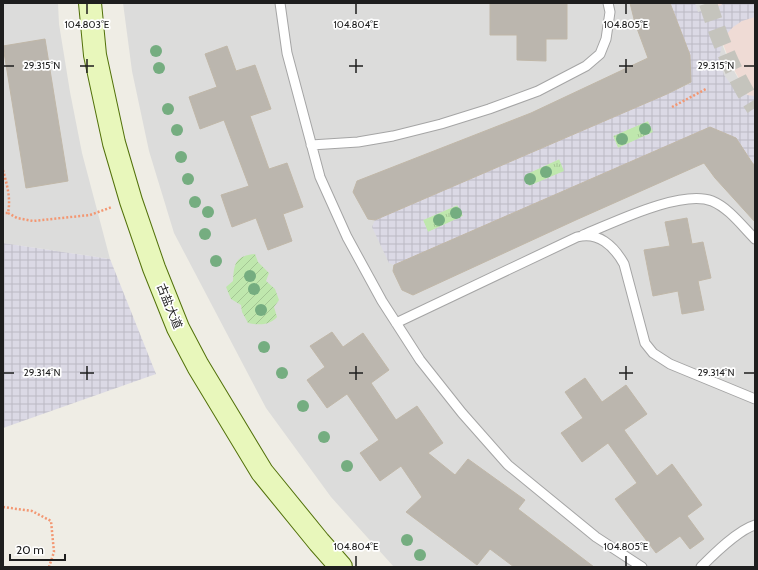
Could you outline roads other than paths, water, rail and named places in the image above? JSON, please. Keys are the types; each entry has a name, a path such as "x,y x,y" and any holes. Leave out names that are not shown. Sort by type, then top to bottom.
{"street":[{"name":"古盐大道","path":"90,3 95,54 114,143 131,201 154,268 178,328 198,366 262,472 341,567"}],"lane":[{"path":"280,3 287,53 320,177 347,237 382,301 396,323 420,360 462,413 508,465 596,537 642,567"},
{"path":"311,144 358,142 393,136 441,124 489,109 538,91 586,66 600,54 606,39 610,12 608,3"},
{"path":"396,323 576,237 663,204 685,199 701,198 713,201 728,212 755,239"},
{"path":"583,235 603,240 611,246 624,264 645,343 653,353 670,364 755,399"},
{"path":"701,567 730,541 749,527 755,525"}],"tunnel":[{"path":"708,3 728,57 740,83 755,108"}]}
